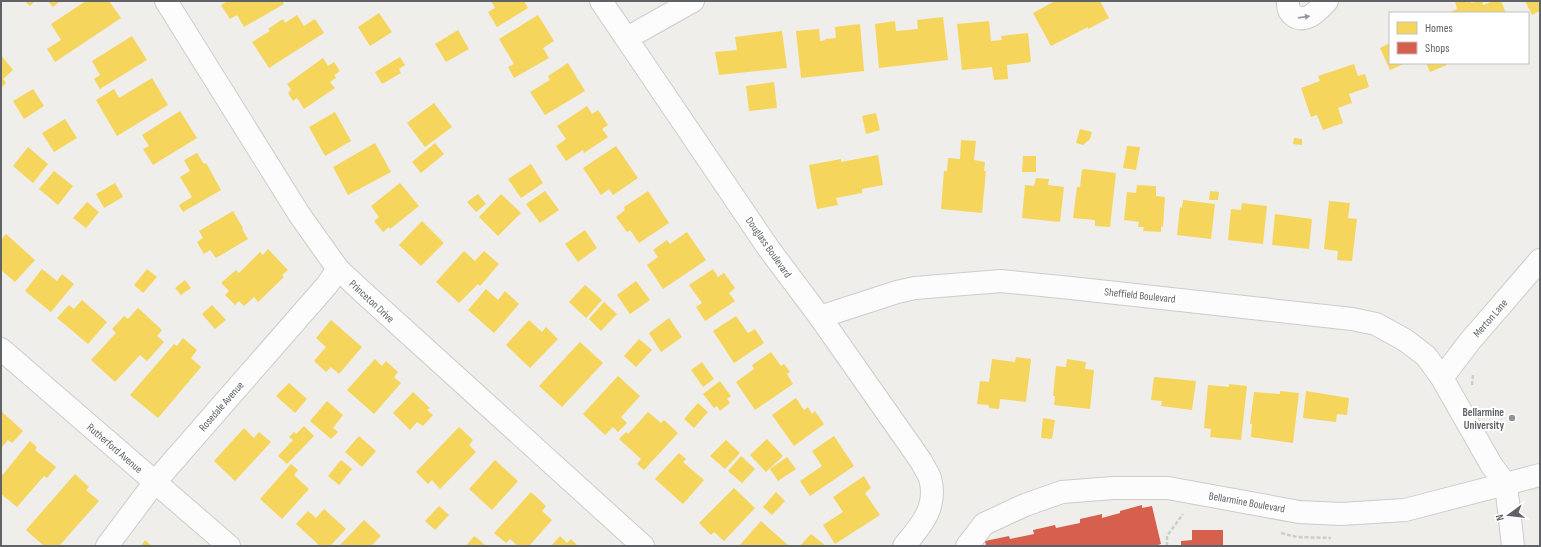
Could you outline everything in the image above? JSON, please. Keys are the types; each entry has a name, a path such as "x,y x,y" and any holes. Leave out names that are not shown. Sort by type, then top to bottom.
{"street":[{"name":"Princeton Drive","path":"166,1 298,214 338,269 643,546"},
{"name":"Douglass Boulevard","path":"601,1 769,249 820,317 921,462 930,478 932,494 930,510 922,525 904,546"},
{"path":"626,38 693,1"},
{"path":"1288,1 1290,13 1295,18 1311,16 1327,1"},
{"name":"Merton Lane","path":"1442,378 1470,341 1537,266"},
{"name":"Rosedale Avenue","path":"107,546 155,482 322,291 338,269"},
{"name":"Sheffield Boulevard","path":"820,317 897,292 915,288 1001,281 1352,319 1376,324 1404,340 1426,356 1442,378 1492,466 1506,484"},
{"name":"Rutherford Avenue","path":"1,349 229,546"},
{"name":"Bellarmine Boulevard","path":"967,546 984,524 1025,505 1062,492 1113,488 1168,488 1299,512 1341,514 1405,510 1540,475"},
{"path":"1506,484 1513,546"}],"path":[{"path":"1472,386 1473,373"},
{"path":"1167,546 1167,536 1183,514"}],"building: Homes":[{"path":"25,1 35,1 30,6"},
{"path":"48,1 60,1 53,7"},
{"path":"86,1 109,1 121,18 55,62 47,49 61,40 51,24"},
{"path":"228,1 282,1 284,4 244,27 237,15 230,19 221,5"},
{"path":"491,1 524,1 528,8 497,27 488,12 495,8"},
{"path":"1055,1 1100,1 1109,18 1051,46 1033,13"},
{"path":"1455,1 1471,1 1471,3 1482,1 1483,5 1493,1 1501,1 1506,12 1450,12 1457,9"},
{"path":"1525,1 1540,1 1540,11 1532,15"},
{"path":"379,13 392,32 370,46 358,27"},
{"path":"297,15 304,26 315,19 324,33 269,68 252,42 270,31 268,29 283,19 285,23"},
{"path":"538,15 554,41 543,48 549,58 514,78 508,67 514,64 499,39"},
{"path":"943,17 948,60 879,68 875,24 895,21 896,31 918,29 917,20"},
{"path":"989,21 991,41 1002,40 1001,36 1028,33 1031,62 1007,65 1008,79 994,80 992,67 962,70 957,24"},
{"path":"860,24 864,71 801,78 796,31 819,29 820,41 836,38 835,27"},
{"path":"458,30 469,49 446,62 435,44"},
{"path":"782,31 787,68 719,75 715,52 737,50 735,37"},
{"path":"132,36 147,60 100,89 94,79 100,75 92,61"},
{"path":"1389,44 1389,64 1404,64 1390,70 1380,48"},
{"path":"1,55 13,70 3,79 6,83 1,88"},
{"path":"400,57 405,65 399,69 401,73 382,84 375,72"},
{"path":"323,58 328,66 334,62 340,71 334,75 336,78 330,82 335,88 304,109 297,98 293,101 288,93 291,90 287,84"},
{"path":"568,63 585,91 545,115 530,92 550,80 548,76"},
{"path":"1354,64 1358,76 1365,74 1369,87 1349,94 1352,103 1338,108 1343,123 1323,130 1317,115 1311,117 1301,88 1320,81 1318,76"},
{"path":"1426,64 1447,65 1430,72"},
{"path":"152,78 168,105 117,136 96,100 114,89 119,98"},
{"path":"774,82 777,108 749,111 746,86"},
{"path":"33,89 44,106 24,119 13,101"},
{"path":"434,103 452,127 425,147 407,123"},
{"path":"587,106 592,114 598,110 608,125 602,129 608,137 584,153 583,150 566,161 556,146 566,139 557,126"},
{"path":"180,111 197,138 153,165 143,149 149,146 142,135"},
{"path":"335,112 351,141 325,156 309,127"},
{"path":"876,113 880,130 866,134 862,116"},
{"path":"65,119 77,138 54,152 42,133"},
{"path":"1080,129 1092,132 1090,139 1083,145 1076,143"},
{"path":"1294,138 1302,139 1302,145 1293,144"},
{"path":"961,140 976,141 974,160 985,162 984,171 986,171 982,213 941,209 944,171 947,171 948,158 960,159"},
{"path":"375,143 391,172 348,195 333,167"},
{"path":"435,143 444,154 421,173 412,162"},
{"path":"616,146 638,178 613,195 609,189 601,195 583,168"},
{"path":"1127,146 1140,147 1136,170 1123,168"},
{"path":"28,147 48,164 33,183 13,166"},
{"path":"197,153 204,164 206,163 221,190 183,212 179,205 192,197 180,177 190,171 184,160"},
{"path":"878,155 883,185 862,189 862,193 836,198 838,205 817,209 809,165 841,159 841,162"},
{"path":"1023,156 1036,156 1036,172 1022,172"},
{"path":"531,164 543,183 521,198 508,179"},
{"path":"1082,170 1116,173 1110,227 1095,226 1095,220 1073,218 1077,187 1080,187"},
{"path":"54,171 73,186 58,205 39,189"},
{"path":"1036,178 1049,179 1048,185 1064,187 1060,222 1022,218 1025,185 1034,186"},
{"path":"115,183 123,197 104,208 96,194"},
{"path":"400,183 419,206 390,229 389,227 383,232 374,221 379,217 371,206"},
{"path":"1137,185 1156,186 1156,196 1165,197 1163,227 1161,226 1161,232 1143,231 1144,227 1138,227 1139,222 1124,220 1127,192 1136,193"},
{"path":"545,191 559,210 540,223 526,204"},
{"path":"648,191 669,223 639,243 630,230 627,232 616,217 625,210 624,207"},
{"path":"1210,191 1219,192 1218,200 1209,200"},
{"path":"478,194 486,204 476,212 467,202"},
{"path":"501,194 521,213 498,236 479,217"},
{"path":"1183,200 1215,204 1211,239 1177,235 1180,207 1182,208"},
{"path":"1329,201 1350,203 1348,218 1357,219 1352,261 1337,260 1338,251 1324,249"},
{"path":"87,202 99,212 86,228 73,218"},
{"path":"1242,203 1267,206 1263,244 1228,240 1231,209 1241,210"},
{"path":"233,211 248,239 216,258 210,250 204,254 197,242 203,238 199,231"},
{"path":"1275,214 1312,219 1309,249 1272,245"},
{"path":"422,221 444,243 421,266 399,245"},
{"path":"585,230 597,248 578,262 565,244"},
{"path":"687,232 706,260 663,289 647,265 658,257 653,250 667,240 670,244"},
{"path":"6,234 35,260 15,282 1,270 1,240"},
{"path":"268,249 288,270 282,275 284,277 258,302 254,297 244,306 239,301 235,305 225,295 229,291 221,283 236,270 239,273 260,252 263,255"},
{"path":"464,251 475,261 484,251 499,264 480,286 478,284 459,303 436,282"},
{"path":"42,269 57,281 62,274 74,284 51,312 25,291"},
{"path":"147,269 157,277 143,293 134,285"},
{"path":"713,269 718,277 724,273 735,288 729,293 735,301 705,321 696,307 702,303 689,285"},
{"path":"185,280 191,288 181,295 175,288"},
{"path":"636,281 650,300 630,314 617,295"},
{"path":"585,285 602,300 586,318 569,302"},
{"path":"486,289 498,300 505,291 519,304 494,333 468,310"},
{"path":"82,300 107,322 88,344 57,318 69,305 74,309"},
{"path":"604,302 617,314 601,331 589,319"},
{"path":"212,305 226,320 215,329 202,314"},
{"path":"138,308 162,330 157,336 164,342 147,361 140,355 115,382 91,360 116,333 112,329 124,316 128,319"},
{"path":"736,316 748,333 755,329 764,343 734,363 713,331"},
{"path":"669,318 682,337 661,352 649,333"},
{"path":"331,320 362,347 339,374 331,367 326,372 314,361 326,347 316,338"},
{"path":"529,320 542,332 546,327 558,339 530,368 506,345"},
{"path":"183,338 197,350 191,358 201,367 158,418 130,395 174,344 177,346"},
{"path":"639,339 652,350 636,367 624,356"},
{"path":"580,342 603,363 562,407 539,386"},
{"path":"771,352 781,366 784,364 790,372 787,374 793,384 755,410 736,382 754,369 752,365"},
{"path":"1016,357 1031,359 1026,402 1000,399 999,409 989,408 989,405 977,404 980,381 989,382 992,359 1015,362"},
{"path":"375,359 382,366 386,361 398,372 394,377 401,383 374,414 347,390"},
{"path":"1067,359 1086,362 1085,369 1094,370 1090,409 1054,405 1055,396 1053,396 1056,366 1066,367"},
{"path":"702,362 714,379 703,387 691,370"},
{"path":"618,376 640,396 621,417 627,423 618,432 613,427 605,435 583,414"},
{"path":"1154,377 1196,381 1192,410 1161,406 1162,401 1151,400"},
{"path":"720,381 731,396 727,399 730,403 720,411 717,406 714,408 703,394"},
{"path":"289,383 307,399 295,413 276,396"},
{"path":"1229,384 1247,386 1241,440 1210,437 1211,429 1204,428 1208,385 1229,387"},
{"path":"1280,391 1299,393 1293,443 1251,437 1252,424 1250,424 1254,392 1280,394"},
{"path":"1306,391 1349,398 1347,415 1337,414 1336,422 1303,418"},
{"path":"413,392 430,408 427,410 433,415 423,426 417,422 410,430 393,413"},
{"path":"796,398 804,410 808,407 812,414 815,411 824,424 794,446 772,415"},
{"path":"327,401 343,415 333,428 338,432 331,439 310,421"},
{"path":"698,403 708,412 694,428 684,419"},
{"path":"1,411 23,431 12,443 8,440 1,448"},
{"path":"648,412 661,423 664,420 678,433 644,470 637,464 641,459 619,439 626,432 628,434"},
{"path":"1043,418 1055,420 1052,439 1041,438"},
{"path":"304,426 314,436 287,464 278,456 293,440 289,437 294,432 296,434"},
{"path":"459,427 473,440 469,445 476,452 440,489 432,480 428,484 416,472"},
{"path":"244,428 254,438 259,432 271,442 235,481 214,461"},
{"path":"359,436 376,451 362,467 345,452"},
{"path":"834,436 854,466 810,496 800,481 822,466 812,451"},
{"path":"767,439 783,456 766,472 750,455"},
{"path":"726,440 740,453 725,469 710,456"},
{"path":"30,441 37,447 35,450 56,467 47,478 44,476 17,507 1,494 1,477"},
{"path":"679,453 686,459 683,462 704,480 683,504 655,479"},
{"path":"741,456 755,469 742,483 728,471"},
{"path":"787,457 796,469 778,481 770,469"},
{"path":"341,460 352,469 339,485 328,476"},
{"path":"495,460 518,481 492,510 469,489"},
{"path":"291,464 298,470 294,475 309,489 282,519 260,499"},
{"path":"75,474 89,487 86,490 99,501 59,546 44,546 26,530"},
{"path":"864,476 871,488 865,493 880,515 835,544 823,525 843,512 833,497"},
{"path":"734,488 755,508 724,541 714,532 711,535 699,523"},
{"path":"531,492 546,506 542,511 552,520 529,546 518,546 510,539 506,543 494,533"},
{"path":"776,492 785,501 772,515 763,507"},
{"path":"439,506 449,515 435,530 425,521"},
{"path":"324,509 346,529 330,546 320,546 296,524 308,511 316,518"},
{"path":"364,520 381,536 371,546 339,546"},
{"path":"761,521 788,545 739,546"},
{"path":"811,534 826,546 800,546"},
{"path":"474,536 478,539 486,546 466,546"},
{"path":"560,536 567,543 571,539 578,546 551,546"},
{"path":"145,540 152,546 141,546"}],"building: Shops":[{"path":"1142,505 1142,508 1152,506 1161,544 1155,546 986,546 985,541 1009,536 1010,539 1034,534 1033,530 1055,525 1056,528 1080,523 1080,519 1102,514 1102,518"},
{"path":"1192,530 1223,530 1223,546 1181,546 1181,541 1192,540"}],"place":[{"name":"Bellarmine University","path":"1512,418"}]}
